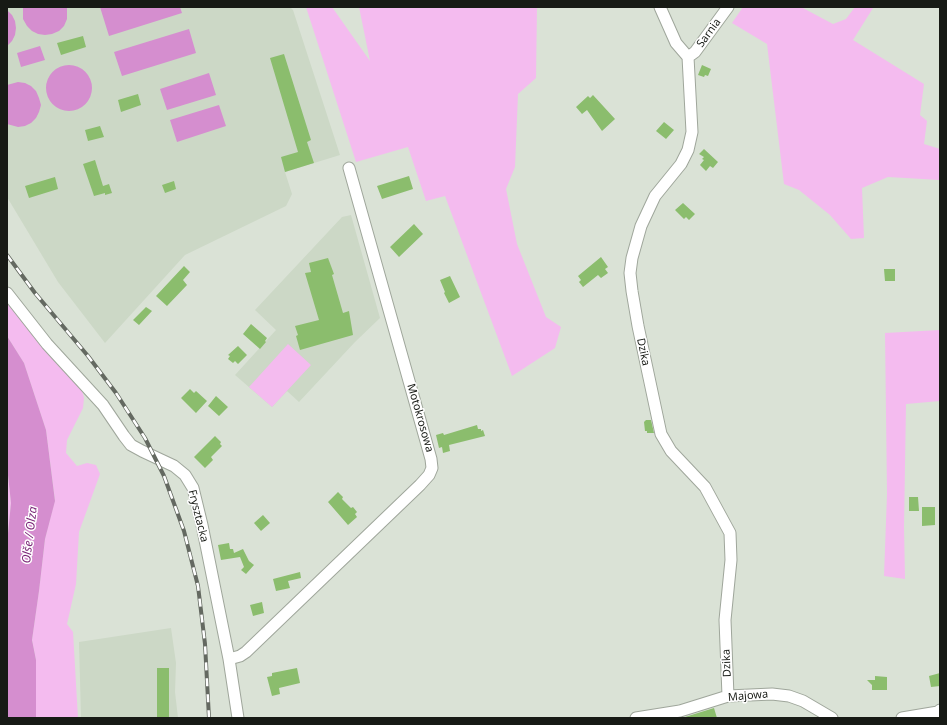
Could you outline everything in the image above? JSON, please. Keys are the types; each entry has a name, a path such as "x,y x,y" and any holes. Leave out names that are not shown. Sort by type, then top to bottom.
{"street":[{"path":"660,7 676,43 688,57"},
{"name":"Sarnia","path":"688,57 695,52 728,7"},
{"name":"Dzika","path":"688,57 692,132 688,150 681,164 655,196 642,226 632,258 630,273 638,326 661,434 671,451 705,487 730,533 731,560 726,620 728,696"},
{"name":"Motokrosowa","path":"229,659 240,656 246,652 420,484 429,475 432,468 431,459 349,168"},
{"name":"Frysztacka","path":"7,294 47,344 103,405 131,445 174,466 185,475 193,488 229,659 238,718"},
{"name":"Majowa","path":"636,718 680,711 728,696 772,694 789,696 803,701 832,718"},
{"path":"902,718 939,713"}],"shaded area":[{"path":"7,7 290,7 293,10 340,155 285,172 292,194 286,206 185,255 105,343 58,282 7,197"},
{"path":"306,7 332,7 370,61 359,7 537,7 536,78 518,94 515,167 506,189 517,244 546,317 561,327 555,348 512,376 445,196 426,201 408,147 356,162"},
{"path":"743,7 801,7 833,24 846,19 855,7 873,8 853,40 924,84 920,115 927,121 924,144 940,149 940,180 888,177 862,188 864,238 851,239 830,215 799,190 784,184 767,44 732,23"},
{"path":"351,215 380,318 355,342 299,402 287,391 272,407 235,375 276,330 255,310 342,217"},
{"path":"7,303 47,352 81,387 84,398 83,408 67,440 66,453 77,466 87,463 96,465 100,474 79,532 76,584 67,624 73,632 78,718 36,718 36,660 32,640 45,539 55,500 46,430 24,363 7,336"},
{"path":"940,330 940,401 906,404 904,527 905,579 884,576 887,494 885,333"},
{"path":"288,344 311,365 272,407 249,387"},
{"path":"7,466 11,503 7,543"},
{"path":"171,628 176,663 175,692 178,718 81,718 79,642"}],"water":[{"path":"23,7 67,7 67,19 64,26 59,31 45,35 38,34 27,26 23,19"},
{"path":"100,7 180,7 182,13 109,36"},
{"path":"7,10 15,21 16,28 12,41 7,46"},
{"path":"189,29 196,53 122,76 114,52"},
{"path":"40,46 45,60 21,67 17,53"},
{"path":"69,65 82,69 88,75 92,88 88,101 82,107 69,111 56,107 50,101 46,88 50,75 56,69"},
{"path":"209,73 216,95 167,110 160,89"},
{"path":"18,82 31,86 36,91 41,105 36,118 31,123 18,127 7,124 7,85"},
{"path":"219,105 226,126 177,142 170,120"},
{"name":"Olše / Olza","path":"7,336 24,363 46,430 55,501 45,539 32,640 36,660 36,718 7,718 7,543 11,503 7,466"}],"building":[{"path":"83,36 86,47 61,55 57,43"},
{"path":"284,54 311,140 307,142 314,163 285,172 281,157 298,152 270,58"},
{"path":"702,65 711,69 708,76 705,75 704,77 698,75"},
{"path":"138,94 141,105 121,112 118,100"},
{"path":"593,95 615,119 602,131 587,110 582,114 576,107 588,96 590,98"},
{"path":"664,122 674,130 666,139 656,131"},
{"path":"100,126 104,137 88,141 85,130"},
{"path":"704,149 718,162 713,168 710,166 706,171 700,165 704,160 702,159 704,157 699,154"},
{"path":"95,160 103,186 109,184 112,193 94,196 83,164"},
{"path":"409,176 413,189 382,199 377,186"},
{"path":"55,177 58,189 29,198 25,186"},
{"path":"174,181 176,189 165,193 162,185"},
{"path":"683,203 695,214 689,220 686,217 684,219 675,210"},
{"path":"414,224 423,234 399,257 390,247"},
{"path":"601,257 608,267 605,269 608,273 601,278 598,275 583,287 579,282 581,280 578,276"},
{"path":"328,258 334,274 332,275 343,313 349,311 353,335 300,350 295,326 319,320 305,273 311,272 309,263"},
{"path":"184,266 190,272 183,280 187,285 167,306 156,296"},
{"path":"884,269 895,269 895,281 885,281"},
{"path":"450,276 460,297 449,303 440,280"},
{"path":"146,307 152,311 139,325 133,320"},
{"path":"251,324 267,338 265,341 266,342 260,349 243,334"},
{"path":"238,346 247,355 238,364 235,361 233,363 228,359 230,356 228,355"},
{"path":"190,389 194,393 196,391 207,401 196,413 181,398"},
{"path":"216,396 228,407 219,416 208,406"},
{"path":"646,420 651,420 654,433 647,433 647,431 645,431 644,422"},
{"path":"477,425 478,429 481,429 481,431 483,430 485,436 449,445 450,451 443,453 442,447 439,448 436,435 443,433 444,435"},
{"path":"215,436 221,442 220,444 222,446 211,457 213,460 205,468 194,457"},
{"path":"338,492 343,497 342,499 357,512 355,514 357,517 348,525 328,502"},
{"path":"909,497 918,497 919,511 909,511"},
{"path":"922,507 935,507 935,525 922,526"},
{"path":"263,515 270,523 261,531 254,523"},
{"path":"229,543 230,549 233,549 234,553 243,549 249,561 254,565 246,574 241,570 244,567 240,557 221,560 218,545"},
{"path":"300,572 301,578 288,581 290,588 276,591 273,579"},
{"path":"262,602 264,613 253,616 250,605"},
{"path":"157,668 169,668 169,718 157,718"},
{"path":"297,668 300,683 279,688 280,694 272,696 267,677 272,676 272,673"},
{"path":"940,673 940,686 931,687 929,676"},
{"path":"875,676 887,677 887,690 872,690 872,685 867,680 875,680"},
{"path":"714,708 717,718 685,718 685,717"}],"railway":[{"path":"7,255 35,293 88,356 116,393 145,438 164,476 184,531 198,586 205,644 209,718"}]}
